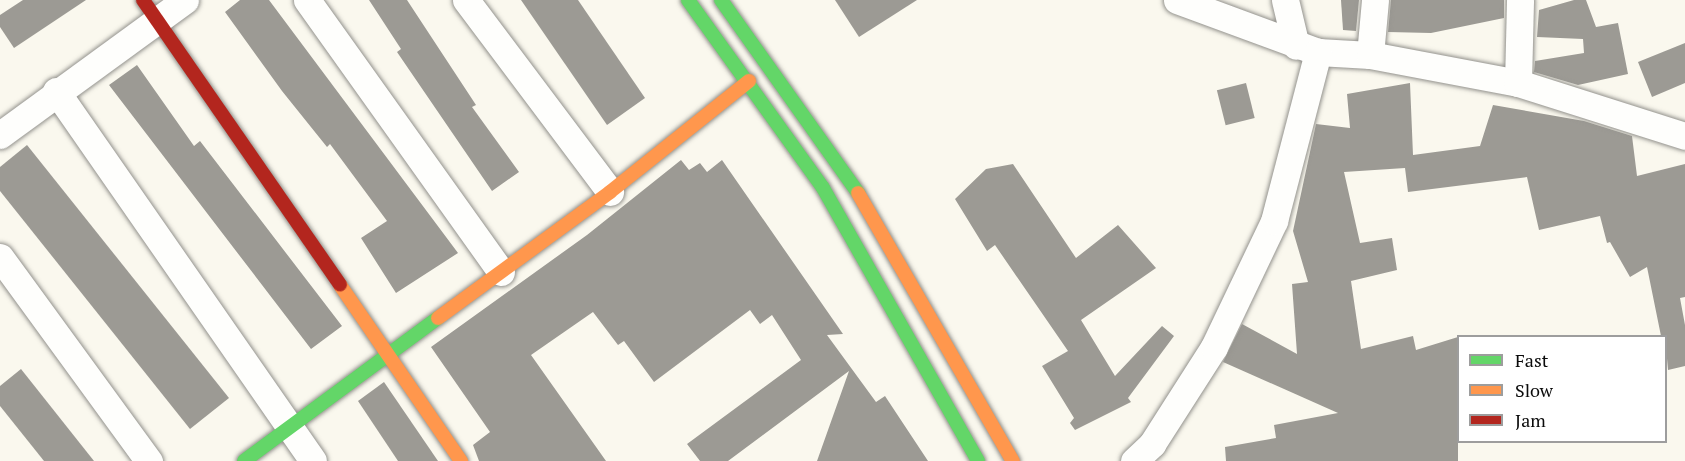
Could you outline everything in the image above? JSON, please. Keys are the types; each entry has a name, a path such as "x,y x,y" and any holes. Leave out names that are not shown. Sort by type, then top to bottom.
{"street":[{"path":"0,135 56,91 149,9 185,0"},
{"path":"307,0 501,272"},
{"path":"466,0 610,192"},
{"path":"688,0 749,81 823,188 978,461"},
{"path":"721,0 848,175 1013,461"},
{"path":"1176,0 1307,49 1370,55 1518,83 1685,136"},
{"path":"1134,461 1152,444 1214,347 1274,221 1307,49 1286,0"},
{"path":"1370,55 1375,0"},
{"path":"1518,83 1520,0"},
{"path":"149,9 386,357 460,461"},
{"path":"244,461 610,192 749,81"},
{"path":"56,91 313,461"},
{"path":"0,257 149,461"}],"building":[{"path":"23,0 86,0 14,48 0,27 0,15"},
{"path":"240,0 269,0 458,253 396,293 361,238 387,221 330,144 327,147 282,91 225,12"},
{"path":"369,0 407,0 476,105 472,107 519,172 492,191 397,52 401,49"},
{"path":"521,0 578,0 645,98 607,125"},
{"path":"835,0 917,0 859,37"},
{"path":"1341,0 1359,0 1356,31 1343,30"},
{"path":"1391,0 1504,0 1504,18 1431,33 1388,32"},
{"path":"1574,0 1586,0 1596,27 1618,23 1628,74 1578,85 1534,72 1535,61 1584,53 1583,39 1537,37 1539,10"},
{"path":"1685,43 1685,83 1652,97 1638,62"},
{"path":"137,65 194,146 200,141 342,326 311,349 109,85"},
{"path":"1246,83 1255,118 1226,125 1217,90"},
{"path":"1410,83 1413,155 1480,146 1493,105 1584,121 1632,136 1637,176 1685,164 1685,297 1680,298 1685,325 1685,366 1668,370 1667,335 1661,335 1647,267 1630,277 1610,242 1607,243 1600,216 1539,230 1527,177 1408,192 1405,168 1344,172 1360,243 1392,238 1397,270 1351,281 1361,349 1413,336 1416,350 1457,337 1458,461 1226,461 1225,447 1276,438 1274,425 1338,413 1223,362 1242,324 1297,354 1292,284 1308,282 1293,231 1316,124 1350,128 1347,94"},
{"path":"27,145 229,398 190,429 0,191 0,167"},
{"path":"681,160 689,170 700,163 707,172 722,160 843,334 827,335 876,402 885,396 928,461 817,461 849,371 728,461 700,461 687,444 801,360 772,315 760,324 750,310 654,382 624,341 618,345 593,312 531,355 606,461 479,461 473,445 490,432 431,347 587,235"},
{"path":"1013,164 1076,258 1118,225 1156,268 1081,320 1115,376 1162,326 1174,336 1128,398 1131,402 1075,430 1070,423 1074,418 1042,366 1068,351 995,245 987,251 955,199 986,169"},
{"path":"21,369 94,461 44,461 0,406 0,386"},
{"path":"384,382 438,461 398,461 358,401"}],"traffic: fast":[{"path":"688,0 823,188 978,461"},
{"path":"721,0 858,193"},
{"path":"244,461 438,318"}],"traffic: slow":[{"path":"438,318 610,192 749,81"},
{"path":"858,193 1013,461"},
{"path":"340,285 461,461"}],"traffic: jam":[{"path":"143,0 340,285"}]}
